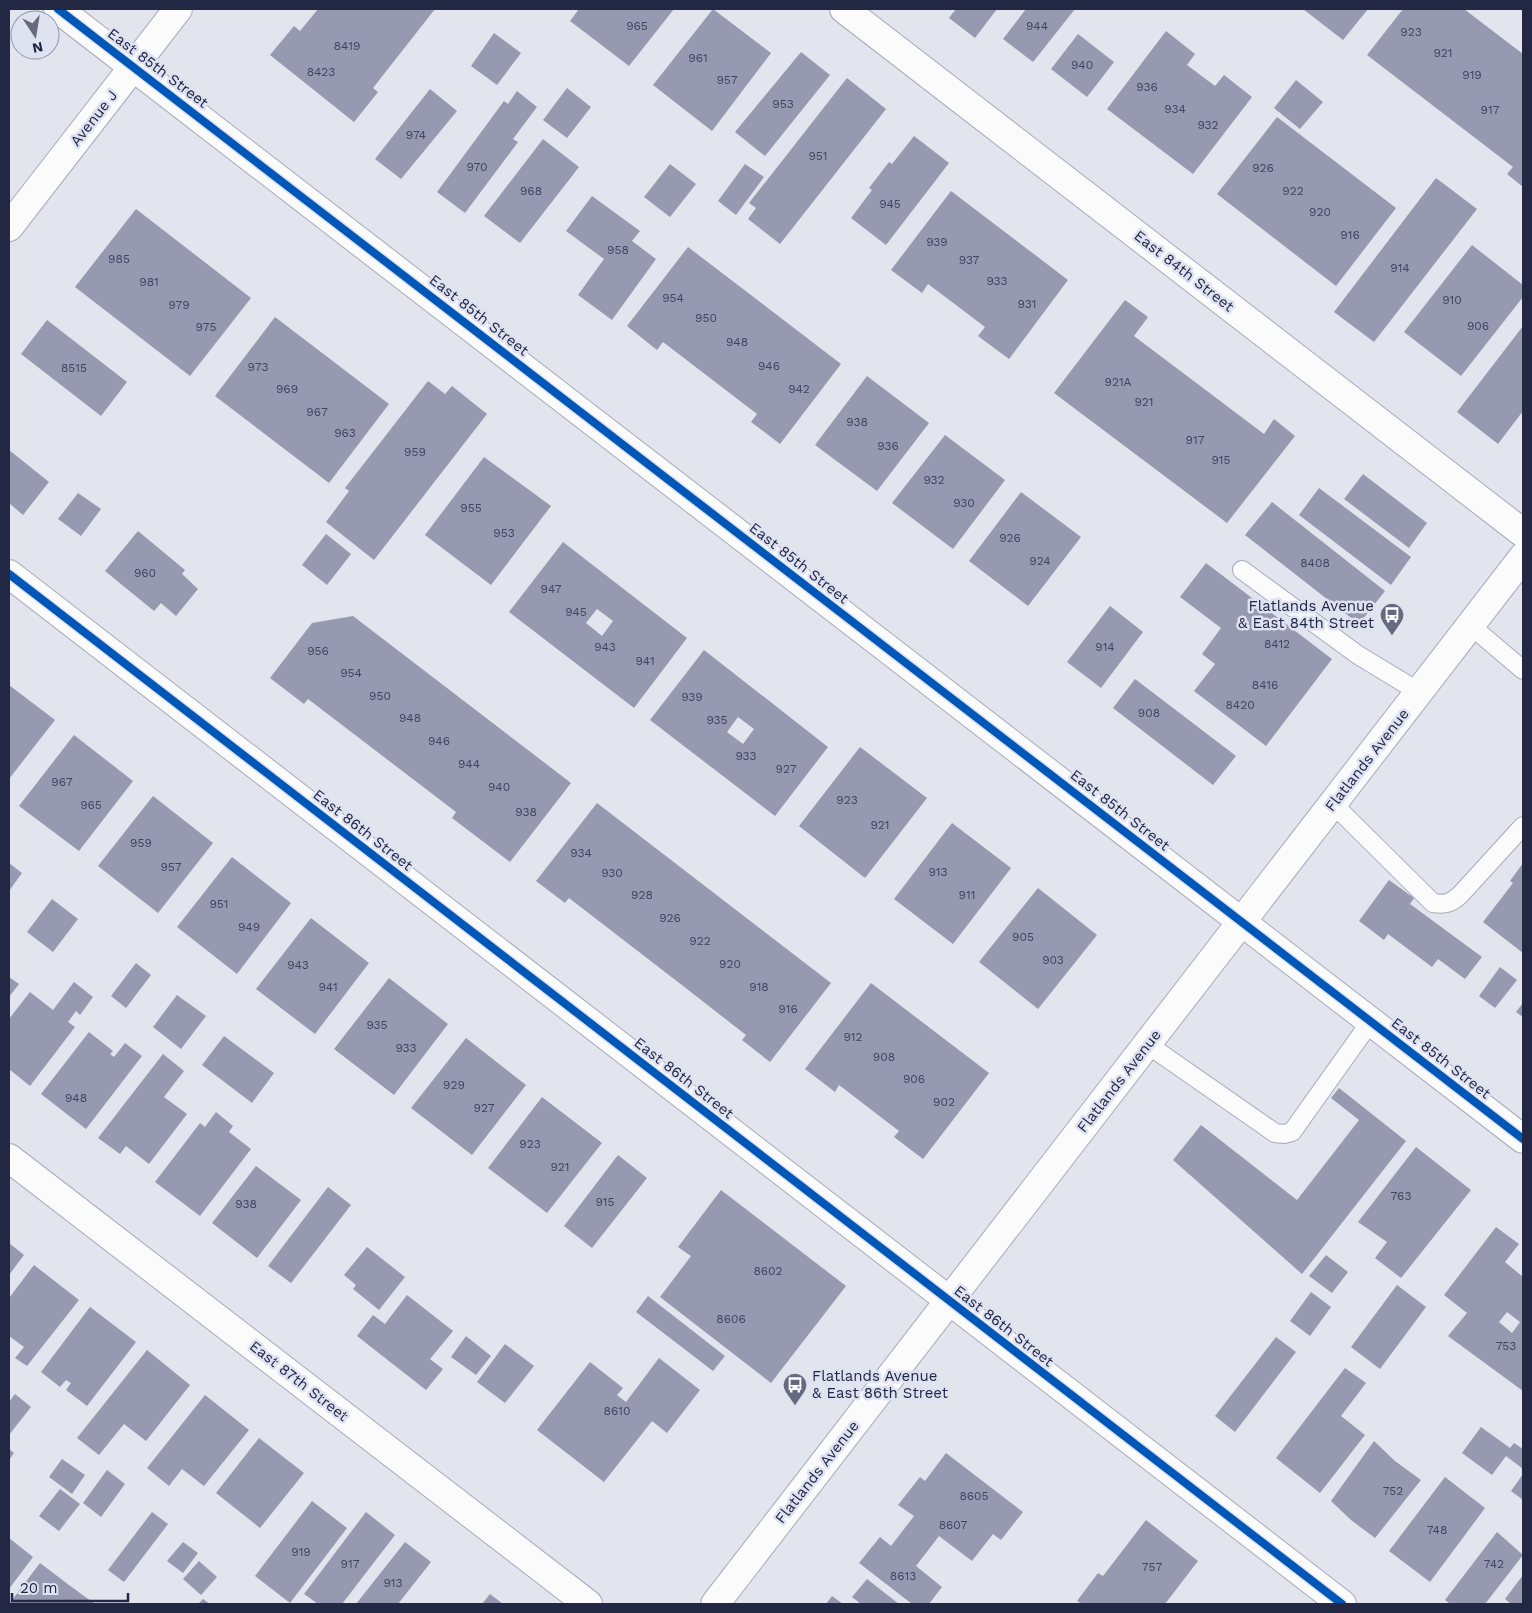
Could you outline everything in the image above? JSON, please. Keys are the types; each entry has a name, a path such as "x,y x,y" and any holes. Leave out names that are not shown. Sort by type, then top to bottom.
{"street":[{"name":"East 85th Street","path":"58,9 1523,1139"},
{"name":"Avenue J","path":"9,227 178,9"},
{"name":"East 84th Street","path":"844,9 1523,532"},
{"name":"Flatlands Avenue","path":"715,1604 1523,557"},
{"name":"East 86th Street","path":"9,574 1342,1604"},
{"name":"East 87th Street","path":"9,1158 588,1604"}],"lane":[{"path":"1242,570 1358,655 1419,692"},
{"path":"1470,626 1523,670"},
{"path":"1333,804 1433,903 1443,905 1451,903 1460,895 1523,826"},
{"path":"1147,1044 1275,1133 1284,1134 1292,1132 1371,1021"}],"building":[{"path":"318,9 435,9 373,88 378,92 354,122 270,55 294,26 300,31"},
{"path":"579,9 674,9 629,66 570,21"},
{"path":"713,9 771,53 712,131 653,85"},
{"path":"956,9 997,9 975,38 949,18"},
{"path":"1026,9 1075,9 1033,62 1003,39"},
{"path":"1303,9 1368,9 1343,40"},
{"path":"1403,9 1464,9 1523,54 1523,187 1507,174 1513,167 1367,55"},
{"path":"1166,31 1195,54 1187,65 1215,86 1224,75 1252,97 1193,174 1107,109"},
{"path":"494,33 521,53 497,85 471,66"},
{"path":"1078,34 1114,62 1087,97 1051,69"},
{"path":"801,52 830,75 765,156 735,132"},
{"path":"847,78 886,109 780,244 748,219 756,208 749,203"},
{"path":"1296,80 1323,102 1300,129 1274,108"},
{"path":"567,88 591,107 567,138 543,120"},
{"path":"430,89 457,111 401,179 375,159"},
{"path":"517,91 537,107 513,139 518,142 465,213 437,192 504,101 508,104"},
{"path":"1277,117 1396,208 1336,286 1217,194"},
{"path":"914,136 949,163 886,245 851,218 872,190 869,188 889,162 892,164"},
{"path":"543,139 579,167 520,243 484,216"},
{"path":"670,164 696,184 670,217 644,197"},
{"path":"745,164 764,177 736,215 718,201"},
{"path":"1436,178 1477,209 1374,342 1334,312"},
{"path":"951,191 1068,280 1009,359 978,336 985,327 956,305 928,284 922,293 891,270"},
{"path":"592,196 640,231 632,241 656,259 612,320 578,295 604,259 566,231"},
{"path":"136,209 251,298 190,376 75,287"},
{"path":"1472,245 1523,285 1523,297 1461,376 1404,332"},
{"path":"688,247 841,364 780,444 751,422 757,414 663,342 657,350 627,326"},
{"path":"1125,300 1148,317 1134,336 1264,434 1274,419 1295,436 1227,523 1054,393"},
{"path":"275,317 389,404 329,483 215,396"},
{"path":"47,320 127,382 101,416 21,354"},
{"path":"1523,326 1523,411 1498,444 1457,412"},
{"path":"867,376 929,423 877,491 815,445"},
{"path":"428,381 445,394 452,386 487,414 374,560 326,522 349,491 345,488"},
{"path":"945,435 1005,480 953,549 892,503"},
{"path":"9,450 49,482 23,515 9,503"},
{"path":"484,457 551,506 491,585 425,535"},
{"path":"1363,474 1427,523 1409,548 1344,499"},
{"path":"1319,488 1411,557 1391,585 1299,515"},
{"path":"1021,492 1081,537 1028,606 969,561"},
{"path":"78,493 101,509 81,536 58,519"},
{"path":"1272,502 1385,591 1359,624 1245,535"},
{"path":"138,531 185,570 182,574 198,589 176,616 161,603 154,611 105,571"},
{"path":"326,534 351,554 327,585 302,565"},
{"path":"563,542 687,638 634,708 509,612","holes":["597,609 613,621 602,636 586,623"]},
{"path":"1206,563 1332,659 1266,746 1194,691 1215,664 1202,654 1221,628 1180,597"},
{"path":"1110,606 1143,632 1101,688 1067,662"},
{"path":"353,616 571,783 510,862 452,818 456,812 308,699 304,704 270,678 312,623"},
{"path":"704,650 828,747 775,816 650,720","holes":["738,717 754,729 743,744 727,732"]},
{"path":"1135,679 1236,756 1213,785 1113,708"},
{"path":"9,685 55,720 9,779"},
{"path":"74,735 133,781 79,851 19,806"},
{"path":"860,747 927,798 865,878 799,826"},
{"path":"153,796 213,843 158,913 98,866"},
{"path":"597,803 831,983 770,1062 742,1040 746,1035 687,989 569,898 565,903 536,881"},
{"path":"952,823 1011,868 953,944 894,899"},
{"path":"232,857 291,903 237,974 177,927"},
{"path":"9,863 22,873 9,891"},
{"path":"1523,863 1523,953 1483,922 1513,883 1510,881"},
{"path":"1389,880 1414,898 1410,904 1482,957 1465,979 1438,959 1432,967 1388,934 1384,940 1359,921"},
{"path":"1038,888 1097,935 1038,1009 979,962"},
{"path":"52,899 78,919 53,952 27,932"},
{"path":"311,918 369,963 315,1034 256,989"},
{"path":"136,963 151,975 126,1008 111,996"},
{"path":"1500,967 1517,980 1495,1008 1479,996"},
{"path":"9,977 19,984 9,997"},
{"path":"389,978 448,1024 394,1095 334,1049"},
{"path":"74,982 93,997 80,1015 76,1011 68,1022 75,1027 30,1086 9,1069 9,1019 30,992 53,1010"},
{"path":"871,983 989,1073 923,1159 894,1137 899,1131 839,1085 835,1092 805,1069"},
{"path":"177,995 206,1016 181,1049 153,1027"},
{"path":"1523,1003 1523,1017 1516,1012"},
{"path":"89,1032 113,1051 110,1054 114,1057 125,1043 142,1056 86,1129 41,1094"},
{"path":"224,1036 274,1073 252,1103 202,1065"},
{"path":"466,1038 526,1085 472,1155 411,1108"},
{"path":"163,1054 184,1071 164,1097 187,1114 149,1164 126,1146 120,1154 98,1138"},
{"path":"1339,1088 1406,1141 1302,1274 1173,1160 1201,1125 1297,1200 1359,1120 1331,1098"},
{"path":"542,1097 602,1143 547,1213 488,1168"},
{"path":"216,1112 233,1126 229,1132 251,1149 200,1216 155,1182 200,1123 205,1127"},
{"path":"1416,1147 1471,1190 1401,1278 1375,1258 1387,1242 1358,1222"},
{"path":"618,1155 647,1178 592,1248 564,1226"},
{"path":"256,1166 301,1200 257,1258 212,1223"},
{"path":"328,1187 351,1205 291,1283 268,1266"},
{"path":"721,1190 846,1286 771,1383 660,1297 691,1256 678,1247"},
{"path":"1496,1227 1519,1244 1505,1262 1523,1277 1523,1391 1448,1336 1467,1313 1444,1295","holes":["1507,1312 1520,1322 1512,1333 1499,1322"]},
{"path":"9,1243 24,1255 9,1275"},
{"path":"367,1247 405,1277 379,1310 353,1289 356,1285 344,1275"},
{"path":"1326,1255 1348,1272 1332,1293 1309,1276"},
{"path":"34,1265 79,1300 27,1366 15,1358 24,1347 9,1336 9,1298"},
{"path":"1397,1285 1426,1307 1380,1369 1351,1347"},
{"path":"1311,1292 1331,1307 1310,1336 1290,1321"},
{"path":"407,1295 453,1331 430,1359 443,1369 426,1390 357,1336 373,1315 385,1324"},
{"path":"648,1296 725,1356 713,1371 636,1312"},
{"path":"90,1307 136,1342 87,1406 66,1390 71,1383 66,1380 60,1387 41,1372"},
{"path":"466,1336 491,1356 476,1375 451,1357"},
{"path":"1276,1337 1296,1352 1235,1432 1215,1416"},
{"path":"505,1344 534,1366 505,1403 477,1382"},
{"path":"147,1350 190,1385 146,1441 124,1424 99,1455 77,1438"},
{"path":"659,1358 700,1390 667,1433 652,1421 604,1482 537,1430 590,1362 623,1388 617,1395 626,1402"},
{"path":"1345,1368 1366,1383 1341,1416 1365,1435 1320,1493 1276,1458"},
{"path":"15,1394 31,1407 9,1435 9,1402"},
{"path":"205,1395 249,1430 204,1486 182,1469 169,1486 147,1468"},
{"path":"1481,1427 1510,1448 1514,1443 1523,1449 1523,1469 1506,1456 1492,1475 1462,1453"},
{"path":"259,1438 304,1473 260,1528 216,1493"},
{"path":"1374,1441 1395,1461 1421,1480 1375,1538 1351,1520 1331,1501"},
{"path":"9,1449 14,1453 9,1460"},
{"path":"946,1453 1023,1512 1001,1540 993,1534 972,1561 939,1536 916,1566 942,1587 929,1604 912,1604 859,1563 880,1537 891,1546 914,1516 898,1505 920,1477 925,1481"},
{"path":"62,1459 85,1475 72,1494 49,1477"},
{"path":"107,1470 125,1484 101,1517 83,1503"},
{"path":"1523,1474 1523,1500 1511,1491"},
{"path":"1445,1477 1485,1508 1430,1582 1389,1551"},
{"path":"60,1489 80,1504 59,1531 39,1516"},
{"path":"312,1501 347,1528 290,1603 255,1576"},
{"path":"152,1512 168,1524 124,1582 108,1570"},
{"path":"366,1512 395,1535 342,1604 318,1604 304,1594"},
{"path":"1146,1520 1198,1561 1165,1604 1082,1604 1077,1601 1098,1573 1103,1576"},
{"path":"1497,1532 1523,1555 1485,1604 1450,1604 1445,1600"},
{"path":"9,1538 33,1557 9,1589"},
{"path":"183,1542 198,1553 183,1573 167,1561"},
{"path":"405,1542 431,1562 398,1604 356,1604"},
{"path":"199,1561 217,1577 201,1595 183,1579"},
{"path":"40,1563 69,1585 95,1604 9,1604"},
{"path":"1523,1575 1523,1604 1511,1604 1505,1599"},
{"path":"867,1579 899,1604 861,1604 852,1597"},
{"path":"490,1594 503,1604 482,1604"},
{"path":"832,1596 843,1604 826,1604"},
{"path":"203,1599 210,1604 198,1604"}],"cycle path":[{"path":"58,9 1523,1139"},
{"path":"9,574 1342,1604"}],"place":[{"name":"Flatlands Avenue & East 84th Street","path":"1392,636"},
{"name":"Flatlands Avenue & East 86th Street","path":"795,1406"}]}
